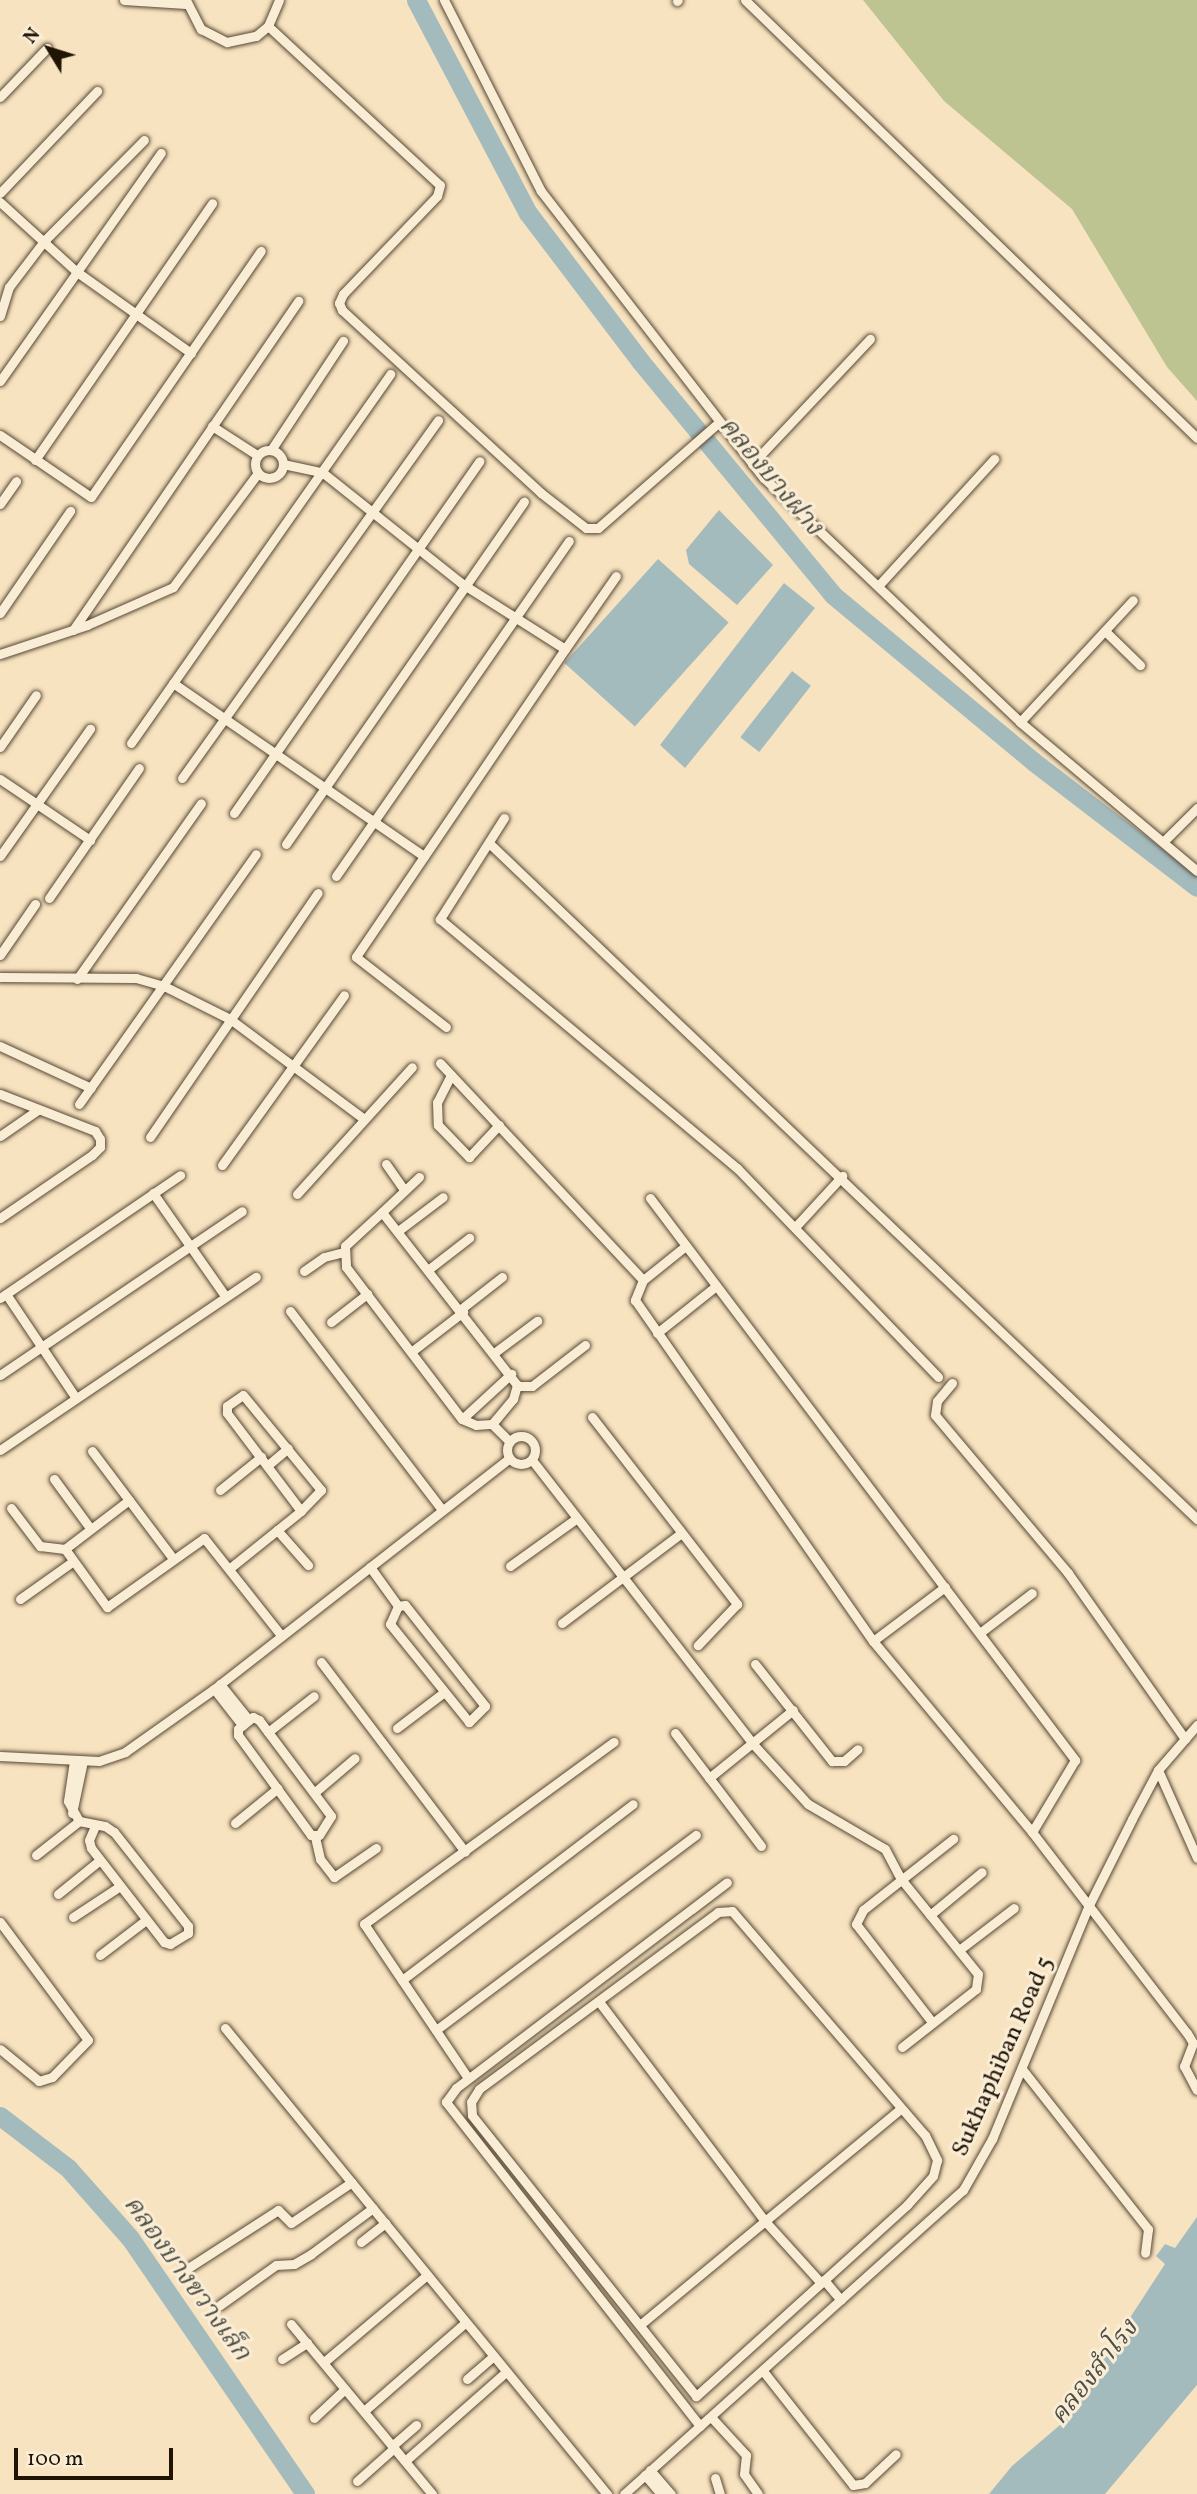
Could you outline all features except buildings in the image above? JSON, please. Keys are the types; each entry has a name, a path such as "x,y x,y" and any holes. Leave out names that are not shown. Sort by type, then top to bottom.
{"street":[{"path":"124,0 186,2 201,30 227,42 256,36 268,26 279,0"},
{"path":"444,0 541,191 752,464 1020,722 1197,871"},
{"path":"745,0 1197,439"},
{"path":"268,26 440,185 437,196 343,294 342,310 541,494 586,528 598,528 718,423"},
{"path":"0,97 47,48"},
{"path":"0,192 97,91"},
{"path":"0,316 9,287 44,242 144,139"},
{"path":"0,381 161,153"},
{"path":"0,202 77,272 191,353"},
{"path":"35,460 212,203"},
{"path":"0,435 91,496 261,251"},
{"path":"73,630 298,301"},
{"path":"752,464 870,339"},
{"path":"257,455 271,450 343,341"},
{"path":"131,743 390,374"},
{"path":"182,778 438,420"},
{"path":"212,426 257,455"},
{"path":"271,450 283,464 322,472 466,586 565,649"},
{"path":"0,654 73,630 173,587 258,472 257,455"},
{"path":"879,585 994,459"},
{"path":"234,813 480,461"},
{"path":"258,472 271,478 283,464"},
{"path":"0,504 16,481"},
{"path":"286,844 524,502"},
{"path":"0,613 70,511"},
{"path":"336,876 569,541"},
{"path":"446,1027 356,957 616,576"},
{"path":"1020,722 1133,600"},
{"path":"1105,631 1140,665"},
{"path":"173,683 424,856"},
{"path":"0,747 36,695"},
{"path":"0,856 90,729"},
{"path":"49,898 139,768"},
{"path":"0,779 90,840"},
{"path":"77,979 201,803"},
{"path":"1163,842 1197,808"},
{"path":"504,818 440,919 691,1128 797,1225 939,1377"},
{"path":"489,844 842,1176 1197,1519"},
{"path":"79,1104 256,854"},
{"path":"150,1137 318,893"},
{"path":"0,955 35,904"},
{"path":"0,977 136,978 164,986 230,1019 365,1119"},
{"path":"222,1165 344,995"},
{"path":"0,1046 91,1088"},
{"path":"440,1063 643,1280"},
{"path":"297,1194 412,1067"},
{"path":"452,1075 437,1101 438,1125 469,1157 499,1125"},
{"path":"0,1094 95,1131 100,1147 0,1218"},
{"path":"0,1136 39,1109"},
{"path":"386,1164 403,1188"},
{"path":"76,1398 3,1296 180,1175"},
{"path":"797,1225 842,1176"},
{"path":"383,1212 511,1374 517,1386 513,1399 492,1424 476,1425 462,1419 346,1266 344,1252 351,1239 383,1212 403,1188 419,1177"},
{"path":"153,1193 225,1296"},
{"path":"398,1230 443,1197"},
{"path":"650,1198 683,1248 716,1286 981,1632 1075,1760 1032,1832"},
{"path":"0,1375 188,1244 242,1210"},
{"path":"429,1269 469,1238"},
{"path":"683,1248 643,1280 635,1300 873,1641 1032,1832 1195,2046 1184,2066 1197,2090"},
{"path":"303,1271 324,1257 344,1252"},
{"path":"0,1450 256,1277"},
{"path":"411,1352 502,1277"},
{"path":"657,1333 716,1286"},
{"path":"331,1322 367,1294"},
{"path":"290,1311 442,1510"},
{"path":"494,1353 537,1321"},
{"path":"517,1386 532,1386 585,1345"},
{"path":"462,1419 511,1374"},
{"path":"952,1383 937,1401 935,1415 1068,1573 1185,1739"},
{"path":"230,1568 301,1511 322,1492 243,1395 227,1406 227,1413 301,1511"},
{"path":"592,1418 738,1606 698,1645"},
{"path":"0,1756 78,1761 125,1752 217,1687 509,1459 510,1441 492,1424"},
{"path":"510,1441 520,1436 530,1439 535,1447 531,1460"},
{"path":"220,1490 288,1448"},
{"path":"92,1451 172,1557"},
{"path":"509,1459 519,1465 531,1460"},
{"path":"531,1460 753,1744 808,1804 886,1849 901,1879 959,1950 979,1982 902,2047"},
{"path":"54,1479 90,1528"},
{"path":"11,1508 40,1546 65,1549 128,1500"},
{"path":"510,1566 577,1518"},
{"path":"277,1530 308,1564"},
{"path":"562,1623 680,1534"},
{"path":"65,1549 72,1562 111,1606 172,1557 204,1538 281,1635"},
{"path":"20,1599 72,1562"},
{"path":"370,1567 398,1606 411,1608 486,1709 466,1722 390,1624 398,1606"},
{"path":"873,1641 945,1587"},
{"path":"981,1632 1032,1593"},
{"path":"321,1662 465,1852"},
{"path":"755,1664 832,1761 844,1761 858,1749"},
{"path":"217,1687 245,1722"},
{"path":"397,1728 443,1693"},
{"path":"268,1732 314,1696"},
{"path":"709,1779 793,1710"},
{"path":"315,1837 332,1819 315,1791 256,1718 245,1722 238,1735 315,1837 320,1859 334,1877 376,1848"},
{"name":"Sukhaphiban Road 5","path":"624,2494 963,2190 1022,2069 1089,1905 1158,1770 1197,1725"},
{"path":"675,1733 761,1846"},
{"path":"468,2078 364,1924 614,1742"},
{"path":"315,1791 355,1758"},
{"path":"78,1761 68,1801 72,1813 79,1822 95,1826 114,1832 189,1930 167,1944 100,1860 89,1840 95,1826"},
{"path":"1158,1770 1197,1858"},
{"path":"235,1823 278,1788"},
{"path":"402,1980 633,1804"},
{"path":"36,1854 79,1822"},
{"path":"436,2030 696,1835"},
{"path":"932,2022 856,1924 863,1910 953,1839"},
{"path":"58,1894 100,1860"},
{"path":"930,1914 982,1872"},
{"path":"701,2427 448,2105 448,2097 468,2078 727,1882"},
{"path":"73,1917 120,1886"},
{"path":"959,1950 1014,1908"},
{"path":"732,1911 899,2110 925,2135 937,2160 933,2176 907,2206 696,2396 472,2115 471,2102 479,2089 600,2003 718,1912 732,1911"},
{"path":"100,1955 146,1920"},
{"path":"0,1922 88,2040 52,2077 39,2081 0,2049"},
{"path":"600,2003 765,2221 841,2300"},
{"path":"225,2028 607,2494"},
{"path":"1022,2069 1148,2229 1145,2253"},
{"path":"641,2324 899,2110"},
{"path":"185,2270 278,2210 291,2223 352,2182"},
{"path":"220,2305 276,2265 293,2264 311,2255 373,2208"},
{"path":"361,2242 385,2223"},
{"path":"324,2362 427,2275"},
{"path":"364,2411 465,2323"},
{"path":"291,2324 432,2494"},
{"path":"282,2359 307,2343"},
{"path":"467,2379 493,2356"},
{"path":"764,2371 853,2485 865,2483 896,2454"},
{"path":"405,2461 506,2372"},
{"path":"314,2418 345,2389"},
{"path":"711,2417 747,2455 744,2474 758,2494"},
{"path":"356,2481 416,2425"},
{"path":"648,2473 661,2494"},
{"path":"648,2473 671,2494"},
{"path":"715,2479 720,2494"}],"green space":[{"path":"863,0 1197,0 1197,401 1167,367 1072,209 944,101"}],"water":[{"path":"719,510 773,565 737,605 689,564 686,550"},
{"path":"658,559 729,623 635,727 564,663"},
{"path":"784,583 815,608 685,768 660,745"},
{"path":"792,671 811,686 759,752 740,737"},
{"name":"คลองสำโรง","path":"1197,2217 1197,2385 1105,2494 989,2494 1012,2466 1060,2425 1165,2264 1156,2256 1165,2244 1175,2248"}],"waterway":[{"name":"คลองบางฝาง","path":"416,0 528,213 641,362 833,595 1034,762 1197,887"},
{"name":"คลองบางขวางเล็ก","path":"0,2116 68,2168 130,2238 305,2494"}]}
